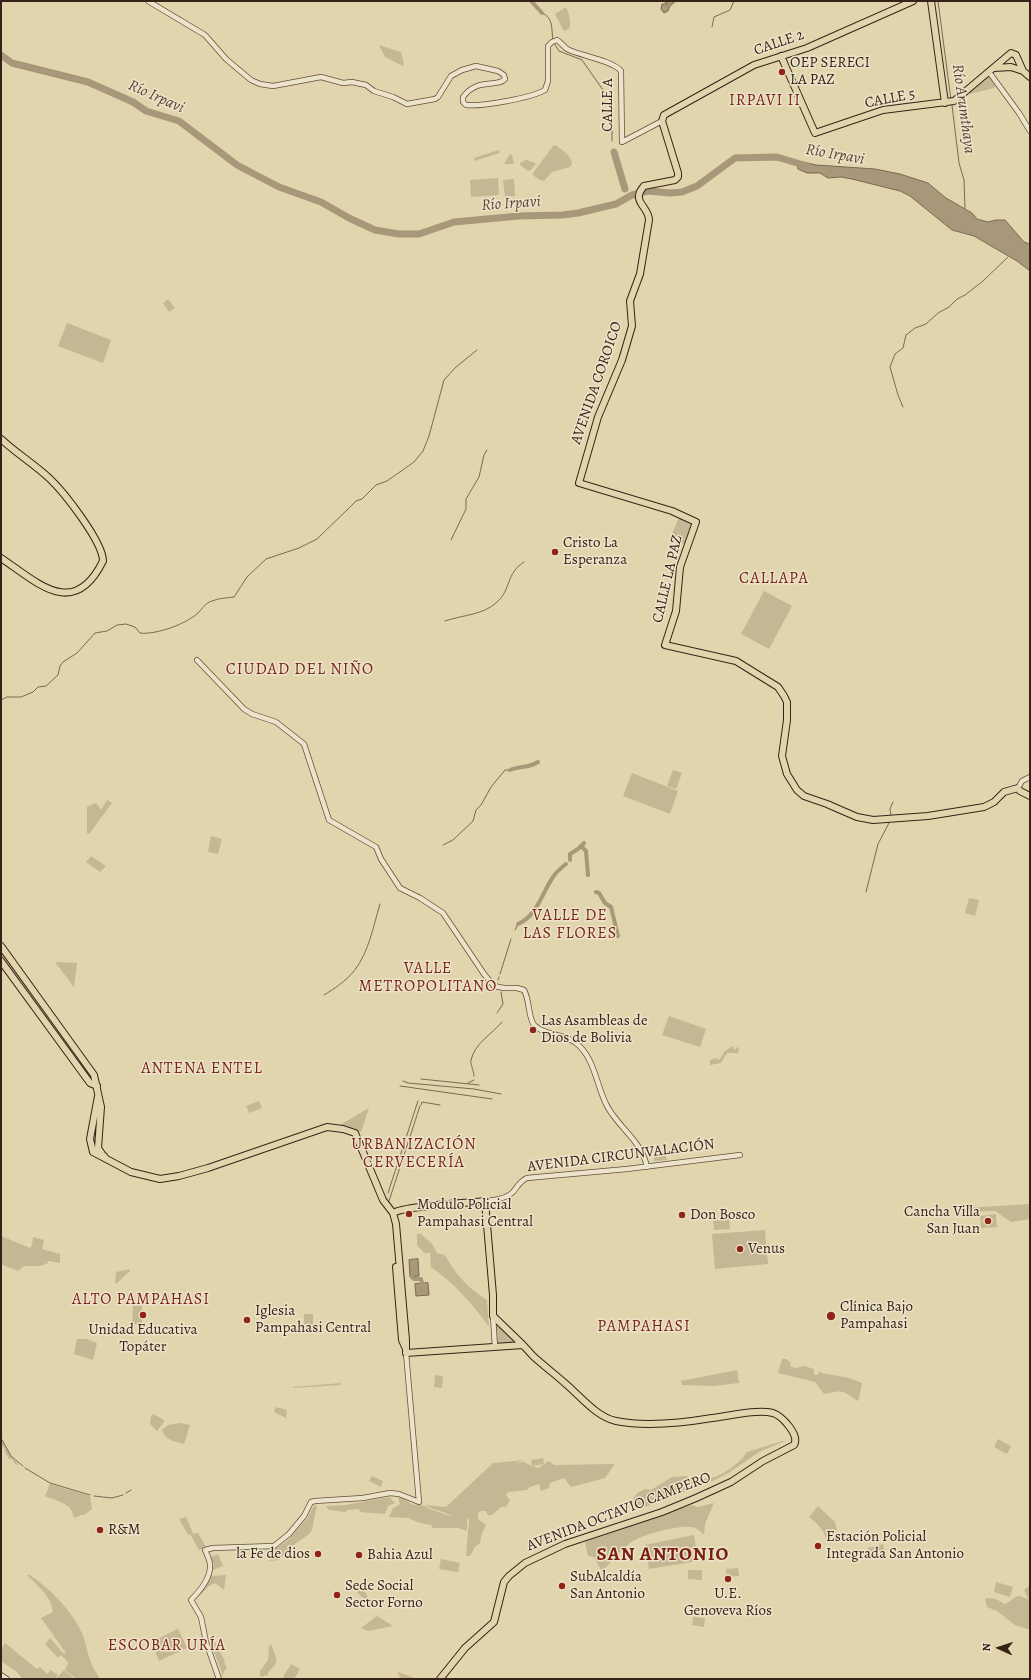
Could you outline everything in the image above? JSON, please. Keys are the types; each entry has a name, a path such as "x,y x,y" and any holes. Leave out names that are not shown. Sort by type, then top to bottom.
{"main road":[{"name":"CALLE 2","path":"662,121 664,115 667,113 754,65 817,44 912,1"},
{"path":"931,1 949,102 991,70 1009,54 1016,55 1024,71 1030,77"},
{"name":"CALLE 5","path":"781,56 815,133 883,110 949,102"},
{"path":"1005,58 1005,63 1024,71"},
{"path":"991,70 1015,65 1018,60"},
{"name":"AVENIDA COROICO","path":"579,483 598,417 622,360 632,326 630,301 640,274 649,220 648,213 638,200 644,186 675,180 678,177 662,121"},
{"path":"1,440 49,478 58,488 90,529 101,548 103,561 94,576 83,587 69,593 60,593 45,588 1,558"},
{"name":"CALLE LA PAZ","path":"579,483 672,511 696,522 680,567 676,611 665,645 736,661 778,687 787,702 787,720 784,745 787,767 796,783 808,794 830,806 865,819 891,820 984,807 994,802 1004,792 1018,788"},
{"path":"1018,788 1020,791 1030,796"},
{"path":"1,946 92,1071 97,1086 98,1096 90,1143 95,1154 140,1175 169,1178 236,1159 327,1127 343,1129 357,1135 383,1200 394,1215 393,1224 402,1340 405,1351 523,1345"},
{"path":"1,961 90,1083 97,1086"},
{"path":"485,1201 493,1316 523,1345"},
{"name":"AVENIDA CIRCUNVALACIÓN","path":"394,1215 398,1210 485,1201"},
{"name":"AVENIDA OCTAVIO CAMPERO","path":"440,1679 468,1644 494,1622 504,1582 525,1563 565,1544 662,1512 731,1482 763,1460 794,1445 796,1439 785,1421 780,1416 772,1413 734,1414 707,1419 647,1425 616,1421 599,1414 533,1356 523,1345"}],"street":[{"name":"CALLE A","path":"148,1 205,35 226,59 251,80 273,86 321,77 343,83 352,82 366,85 374,91 393,97 407,104 435,99 438,97 452,76 462,70 476,66 498,71 504,76 505,79 501,82 482,83 472,88 463,97 463,102 466,105 512,100 541,93 545,90 547,86 548,46 554,41 570,51 616,65 621,71 622,142 662,121"},
{"path":"991,70 1030,131"},
{"path":"197,660 244,709 252,714 276,722 304,744 308,752 310,765 329,820 376,847 381,859 400,888 420,898 443,913 491,983 498,987 524,990 528,998 531,1018 534,1025 540,1029 571,1040 585,1053 607,1106 634,1140 643,1154 647,1166"},
{"path":"1018,788 1022,782 1030,776"},
{"name":"AVENIDA CIRCUNVALACIÓN","path":"485,1201 499,1199 510,1194 521,1181 527,1178 740,1155"},
{"path":"493,1316 495,1347"},
{"path":"220,1679 206,1642 201,1616 191,1600 204,1583 210,1572 210,1564 206,1550 213,1548 274,1546 289,1534 304,1516 311,1502 363,1498 390,1493 399,1494 419,1502 405,1351"},
{"path":"1,1675 7,1679"}],"shaded area":[{"path":"664,1 676,1 670,6 668,11 664,13 661,9 662,4 667,4"},
{"path":"566,7 570,24 569,29 564,31 555,14"},
{"path":"379,45 401,52 404,64 403,66 385,57"},
{"path":"989,76 996,85 994,88 966,95"},
{"path":"555,145 568,155 572,164 570,167 552,172 544,181 540,180 534,176 533,173"},
{"path":"499,150 500,153 474,161 474,158"},
{"path":"510,154 512,155 514,164 504,164"},
{"path":"526,160 536,163 531,170 528,171 520,165 520,163"},
{"name":"Río Irpavi","path":"799,161 816,165 875,169 900,174 928,183 946,198 972,213 977,219 988,222 1005,220 1024,242 1030,244 1030,271 1017,261 974,236 952,230 910,196 900,191 852,179 841,177 828,178 820,173 807,173 798,169"},
{"path":"498,178 499,195 471,197 470,180"},
{"path":"514,179 515,196 505,197 503,180"},
{"path":"168,299 175,308 169,312 163,303"},
{"path":"67,323 111,340 103,363 58,346"},
{"path":"679,518 693,523 684,544 670,538"},
{"path":"764,591 792,606 769,649 741,634"},
{"path":"673,770 682,773 676,789 667,786"},
{"path":"632,773 678,791 670,814 623,796"},
{"path":"107,800 112,803 89,834 87,833 87,807 96,803 101,810"},
{"path":"211,836 222,839 218,854 208,852"},
{"path":"91,856 106,866 100,872 86,862"},
{"path":"969,898 979,900 975,916 965,913"},
{"path":"1,952 85,1068 92,1079 1,955"},
{"path":"55,962 77,963 74,987"},
{"path":"669,1016 706,1029 700,1047 662,1035"},
{"path":"732,1046 735,1050 737,1047 739,1048 738,1053 727,1053 721,1063 710,1065 710,1060 716,1058 718,1060 720,1059 724,1052"},
{"path":"259,1101 262,1108 249,1113 246,1106"},
{"path":"369,1108 361,1132 340,1125"},
{"path":"654,1152 665,1154 667,1160 654,1161"},
{"path":"1029,1204 1030,1219 1011,1222 995,1211 966,1212 964,1210 966,1208"},
{"name":"Cancha Villa San Juan","path":"996,1214 997,1227 981,1228 980,1216"},
{"path":"729,1219 730,1229 714,1230 713,1220"},
{"name":"Venus","path":"765,1230 768,1264 715,1269 712,1234"},
{"path":"417,1234 421,1234 432,1244 437,1253 445,1255 463,1280 474,1291 487,1300 489,1327 463,1294 431,1267 430,1253 424,1253 417,1245"},
{"path":"1,1236 30,1248 33,1237 44,1240 42,1249 60,1254 60,1263 48,1261 48,1263 40,1266 24,1266 18,1271 3,1265 1,1264"},
{"path":"418,1259 419,1276 410,1277 409,1260"},
{"path":"130,1269 130,1271 117,1283 115,1283 116,1272"},
{"path":"428,1283 429,1295 416,1296 415,1284"},
{"path":"133,1305 142,1306 142,1324 132,1324"},
{"path":"304,1314 313,1314 313,1331 304,1331"},
{"path":"496,1324 515,1341 515,1343 497,1343"},
{"path":"77,1339 87,1339 97,1343 93,1360 74,1354"},
{"path":"782,1359 786,1359 790,1362 791,1367 796,1368 804,1366 814,1369 814,1374 817,1375 820,1371 822,1373 849,1378 862,1383 859,1399 857,1401 842,1392 824,1394 815,1382 778,1373"},
{"path":"737,1370 739,1383 714,1386 682,1385 681,1381"},
{"path":"435,1375 443,1376 442,1388 434,1387"},
{"path":"341,1383 341,1385 293,1388 293,1387"},
{"path":"276,1407 287,1410 286,1418 274,1412"},
{"path":"153,1414 164,1420 157,1431 150,1424 151,1416"},
{"path":"180,1423 190,1425 184,1444 168,1438 163,1434 162,1430 168,1425"},
{"path":"1,1439 11,1456 19,1465 15,1464 12,1459 9,1459 4,1447 1,1446"},
{"path":"998,1439 1011,1446 1007,1454 994,1447"},
{"path":"785,1441 759,1452 730,1472 715,1480 652,1505 632,1509 630,1503 637,1493 645,1489 651,1490 672,1477 686,1476 700,1482 705,1479 715,1477 733,1467 747,1452"},
{"path":"543,1458 544,1464 532,1466 531,1460"},
{"path":"526,1460 514,1463 524,1462 538,1468 549,1461 554,1465 615,1464 605,1478 571,1487 564,1478 550,1483 549,1488 541,1491 539,1484 530,1487 527,1490 508,1492 506,1495 510,1500 506,1507 501,1507 492,1515 488,1515 486,1511 481,1511 478,1513 478,1519 486,1525 481,1536 480,1543 475,1547 470,1556 466,1556 469,1520 467,1518 467,1531 458,1528 433,1528 431,1525 420,1523 408,1518 389,1517 393,1508 400,1504 398,1498 402,1498 413,1505 420,1504 453,1517 424,1505 446,1507 493,1463"},
{"path":"372,1476 383,1481 381,1487 369,1481"},
{"path":"50,1484 90,1496 92,1509 84,1515 75,1518 67,1505 45,1496"},
{"path":"390,1497 395,1503 388,1506 385,1514 360,1512 359,1509 347,1510 346,1512 329,1510 326,1506 346,1505"},
{"path":"714,1503 705,1524 704,1535 700,1531 691,1527 669,1529 650,1534 635,1540 626,1546 602,1572 594,1557 588,1556 585,1542 691,1505 698,1507"},
{"path":"317,1505 312,1530 309,1534 291,1547 279,1560 269,1561 275,1549 287,1541 306,1520 314,1506"},
{"path":"818,1506 835,1522 837,1530 826,1538 819,1526 809,1517"},
{"path":"186,1517 193,1533 188,1535 179,1519"},
{"path":"198,1533 206,1547 199,1550 190,1534"},
{"path":"694,1535 698,1561 649,1569 645,1545"},
{"path":"883,1544 885,1552 870,1557 868,1548"},
{"path":"218,1554 223,1566 213,1570 213,1564 215,1568 211,1557"},
{"path":"441,1559 460,1563 458,1572 439,1569"},
{"path":"738,1568 739,1576 727,1577 726,1569"},
{"path":"688,1570 702,1570 702,1580 688,1579"},
{"path":"27,1575 30,1575 46,1587 72,1616 82,1633 88,1655 100,1679 76,1679 65,1670 68,1664 67,1661 61,1655 58,1658 45,1644 50,1638 64,1654 66,1653 41,1618 53,1612 50,1601"},
{"path":"226,1575 224,1590 215,1583 209,1586 198,1597 212,1576"},
{"path":"996,1582 1013,1587 1010,1597 994,1592"},
{"path":"1030,1585 1030,1630 1015,1625 997,1611 987,1607 985,1598 996,1599 1005,1604 1016,1596 1021,1596 1029,1600 1024,1590"},
{"path":"360,1588 363,1589 368,1597 365,1599 360,1596 356,1590"},
{"path":"377,1616 393,1626 368,1631 361,1628"},
{"path":"693,1617 705,1618 704,1627 692,1625"},
{"path":"178,1629 187,1648 159,1661 151,1642"},
{"path":"210,1641 216,1643 215,1648 220,1650 225,1661 224,1663 227,1668 224,1671 223,1676"},
{"path":"5,1643 37,1669 40,1667 47,1674 51,1670 58,1675 55,1679 22,1679 17,1672 1,1661 1,1650"},
{"path":"271,1644 276,1657 275,1665 268,1672 268,1675 260,1677 260,1671 268,1660 269,1647"},
{"path":"291,1664 300,1669 294,1679 285,1679 283,1677"},
{"path":"64,1670 74,1679 56,1679"},
{"path":"398,1672 417,1679 400,1679"}],"waterway":[{"path":"531,1 542,13"},
{"path":"712,27 714,17 730,10 734,1"},
{"name":"Río Arumthaya","path":"938,1 951,100"},
{"path":"542,13 546,15 550,21 553,40"},
{"path":"554,43 559,51 582,60 610,100 612,107 612,141"},
{"name":"Río Irpavi","path":"1,55 12,63 88,82 133,102 146,111 179,121 237,165 279,187 321,202 349,218 375,230 399,234 419,234 454,222 519,216 578,213 616,204 632,195 648,191 670,193 682,192 697,186 735,158 777,157 807,166"},
{"name":"Río Arumthaya","path":"952,105 959,163 964,180 965,208"},
{"path":"614,152 625,189"},
{"path":"903,407 890,367 895,354 903,348 906,335 915,328 926,324 938,313 965,295 983,281 1008,257"},
{"path":"1,700 7,697 21,697 33,692 38,687 46,686 58,675 60,666 63,662 77,653 95,633 107,631 117,625 126,624 135,627 140,633 154,632 179,625 193,617 206,604 215,600 234,597 247,577 266,559 299,548 317,539 356,501 362,499 376,485 387,481 414,462 423,451 429,436 444,380 456,367 477,350"},
{"path":"451,540 466,509 466,499 479,477 484,455 487,450"},
{"path":"445,621 486,610 492,606 505,592 514,571 524,562"},
{"path":"510,770 538,762"},
{"path":"443,845 453,840 473,821 476,810 481,805 491,787 505,770 510,770"},
{"path":"891,816 890,809 893,802"},
{"path":"866,892 878,844 889,823"},
{"path":"570,860 570,854 584,843"},
{"path":"581,846 586,851 588,875"},
{"path":"518,924 530,916 535,910 554,875 566,864"},
{"path":"596,892 599,893 605,903 611,907 618,936"},
{"path":"324,995 347,978 359,964 367,948 380,904"},
{"path":"515,930 518,924"},
{"path":"500,974 511,939"},
{"path":"497,1013 503,1004 501,992"},
{"path":"474,1076 471,1062 473,1054 480,1044 502,1022"},
{"path":"421,1079 479,1085"},
{"path":"468,1083 474,1080"},
{"path":"403,1081 408,1083 474,1089 501,1094"},
{"path":"400,1086 492,1099"},
{"path":"388,1193 418,1101"},
{"path":"421,1105 422,1102 440,1105"},
{"path":"389,1201 420,1106"},
{"path":"412,1277 414,1279 421,1279 422,1283"},
{"path":"1,1438 11,1456 23,1466"},
{"path":"25,1468 50,1483 90,1495"},
{"path":"126,1493 131,1490"},
{"path":"94,1496 112,1498 123,1495"}],"place":[{"name":"OEP SERECI LA PAZ","path":"782,72"},
{"name":"Cristo La Esperanza","path":"555,552"},
{"name":"Las Asambleas de Dios de Bolivia","path":"533,1030"},
{"name":"Modulo Policial Pampahasi Central","path":"409,1214"},
{"name":"Don Bosco","path":"682,1215"},
{"name":"Cancha Villa San Juan","path":"988,1221"},
{"name":"Venus","path":"740,1249"},
{"name":"Unidad Educativa Topáter","path":"143,1315"},
{"name":"Clínica Bajo Pampahasi","path":"831,1316"},
{"name":"Iglesia Pampahasi Central","path":"247,1320"},
{"name":"R&M","path":"100,1530"},
{"name":"Estación Policial Integrada San Antonio","path":"818,1546"},
{"name":"la Fe de dios","path":"318,1554"},
{"name":"Bahia Azul","path":"359,1555"},
{"name":"U.E. Genoveva Ríos","path":"728,1579"},
{"name":"SubAlcaldía San Antonio","path":"562,1586"},
{"name":"Sede Social Sector Forno","path":"337,1595"}],"district":[{"name":"IRPAVI II","path":"765,101"},
{"name":"CALLAPA","path":"774,579"},
{"name":"CIUDAD DEL NIÑO","path":"300,670"},
{"name":"VALLE DE LAS FLORES","path":"570,925"},
{"name":"VALLE METROPOLITANO","path":"428,978"},
{"name":"ANTENA ENTEL","path":"202,1069"},
{"name":"URBANIZACIÓN CERVECERÍA","path":"414,1154"},
{"name":"ALTO PAMPAHASI","path":"141,1300"},
{"name":"PAMPAHASI","path":"644,1327"},
{"name":"SAN ANTONIO","path":"663,1555"},
{"name":"ESCOBAR URÍA","path":"167,1646"}]}
